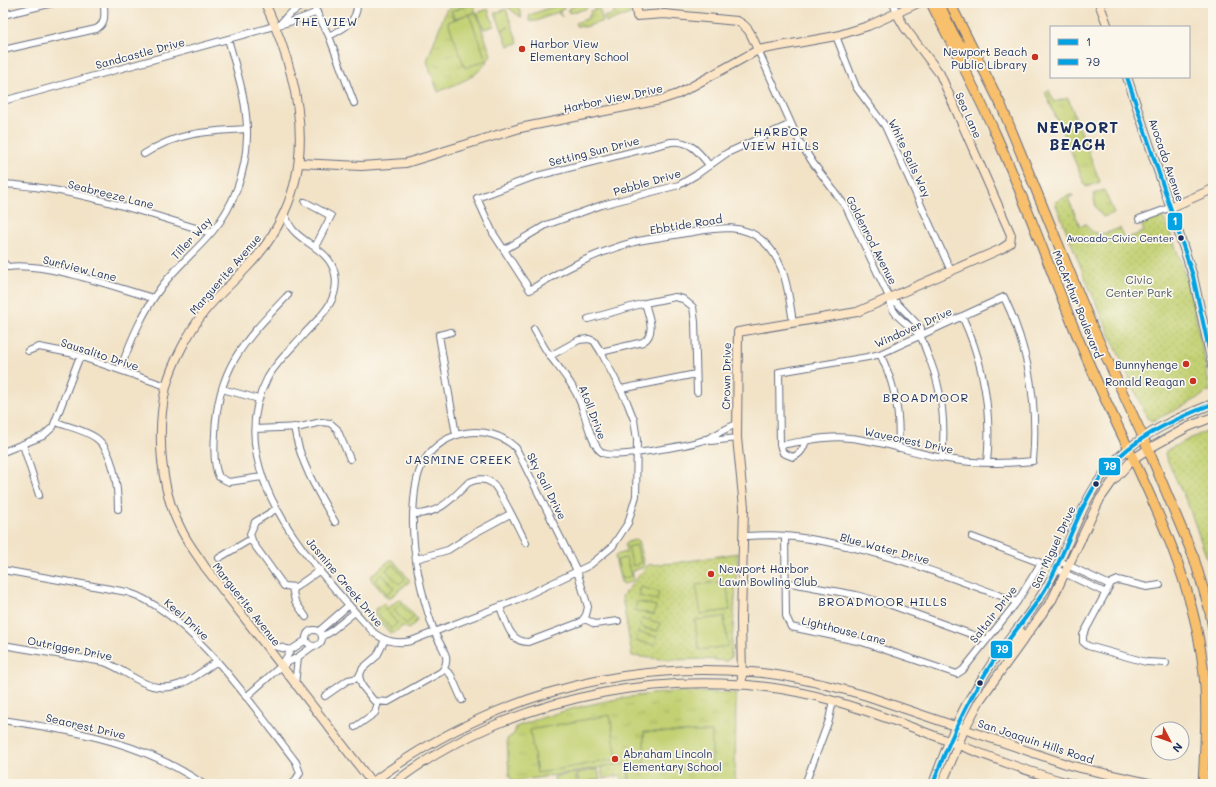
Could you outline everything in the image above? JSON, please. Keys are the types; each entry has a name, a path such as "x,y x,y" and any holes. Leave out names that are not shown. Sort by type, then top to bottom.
{"main road":[{"name":"MacArthur Boulevard","path":"931,3 997,135 1082,347 1174,550 1183,575 1197,633 1203,668 1205,707 1203,784"},
{"path":"939,3 958,42 965,52 978,57"},
{"name":"MacArthur Boulevard","path":"950,3 1005,112 1092,326 1143,437 1194,558 1209,608 1213,628"}],"street":[{"path":"3,15 53,3"},
{"path":"3,50 96,29 103,24 104,3"},
{"name":"Marguerite Avenue","path":"265,3 278,24 295,89 299,121 299,163 284,213 269,240 252,262 212,302 196,323 184,346 166,386 161,424 162,463 166,486 182,533 205,567 266,644 295,685 372,784"},
{"name":"Sandcastle Drive","path":"278,24 306,3"},
{"path":"312,3 328,36 354,104"},
{"path":"328,36 350,24 355,16 357,3"},
{"name":"Goldenrod Avenue","path":"635,3 637,16 664,14 737,21 749,29 803,149 846,207 890,299 892,310 920,336 934,367 940,392 944,425 942,458"},
{"name":"Sea Lane","path":"892,3 905,28 940,74 1011,235 1010,243"},
{"name":"Harbor View Drive","path":"299,163 361,166 406,163 520,128 660,100 678,94 758,50 836,36 868,26 897,14 918,3"},
{"path":"1099,3 1108,26"},
{"name":"Sandcastle Drive","path":"3,101 278,24 292,22 317,12"},
{"name":"White Sails Way","path":"836,36 856,87 885,126 951,271"},
{"name":"Tiller Way","path":"120,370 135,330 153,298 178,266 211,233 229,207 239,185 246,153 247,129 242,92 228,39"},
{"name":"Avocado Avenue","path":"1128,78 1172,207 1193,276 1213,368"},
{"name":"Pebble Drive","path":"504,250 546,225 602,205 678,185 727,153 791,124"},
{"path":"144,154 161,142 188,135 247,129"},
{"name":"Setting Sun Drive","path":"504,250 487,223 477,198 533,177 671,142 682,142 693,146 709,165"},
{"name":"Seabreeze Lane","path":"3,184 47,189 81,196 156,215 211,233"},
{"path":"1139,218 1172,207 1213,189"},
{"path":"305,202 331,216 315,246"},
{"name":"Jasmine Creek Drive","path":"284,213 293,230 325,255 332,266 336,282 334,297 326,311 275,367 267,380 259,399 255,430 257,452 262,476 276,509 320,570 374,633 385,640 402,643 435,632 500,607 577,571 606,553 618,540 628,523 636,496 637,453 634,420 620,389 602,352 594,341 584,339 550,356"},
{"name":"Ebbtide Road","path":"504,250 530,290 556,273 624,245 638,241 733,227 756,236 774,254 786,281 793,323"},
{"name":"Crown Drive","path":"742,685 744,507 737,438 738,332 857,312 890,299 1001,249 1010,243"},
{"name":"Surfview Lane","path":"3,262 8,267 34,267 63,273 153,298"},
{"path":"262,476 229,482 221,480 217,473 215,430 222,389 233,361 245,342 288,295"},
{"name":"Windover Drive","path":"780,445 779,372 880,354 1004,297 1021,340 1029,369 1035,415 1034,461"},
{"path":"588,319 645,303 679,298 693,308 695,322 697,392"},
{"path":"602,352 643,342 648,338 651,330 645,303"},
{"path":"962,316 976,351 986,388 989,425 987,463"},
{"name":"Atoll Drive","path":"534,330 550,356 564,372 576,391 599,450 607,455 637,453 705,439"},
{"path":"451,332 439,335 456,435"},
{"name":"Sausalito Drive","path":"28,351 39,347 80,356 166,386"},
{"path":"880,354 887,368 896,400 899,432 898,448"},
{"path":"3,452 43,436 56,422 80,356"},
{"path":"620,389 696,374"},
{"path":"222,389 259,399"},
{"name":"San Miguel Drive","path":"933,784 955,727 974,691 1006,644 1038,602 1058,565 1090,496 1113,464 1128,448 1143,437 1180,416 1210,405 1213,406"},
{"name":"San Miguel Drive","path":"942,784 957,745 980,700 1052,600 1100,499 1112,482 1133,459 1148,449 1188,427 1213,417"},
{"path":"56,422 90,434 105,448 118,490 118,509"},
{"path":"255,430 309,426 320,422 330,423 337,429 350,459"},
{"path":"705,439 725,428 737,424"},
{"path":"294,427 298,448 307,472 335,522"},
{"path":"725,428 726,439"},
{"name":"Sky Sail Drive","path":"444,669 446,656 435,632 420,582 416,559 413,514 417,478 424,461 440,444 456,435 475,432 490,434 505,440 516,448 577,571 588,607 584,619"},
{"path":"705,439 711,441 737,438"},
{"name":"Wavecrest Drive","path":"780,445 824,438 849,438 942,458 987,463 1034,461"},
{"path":"780,445 783,453 792,457 802,451 806,441"},
{"path":"23,445 39,495"},
{"path":"413,514 425,514 440,509 468,484 479,479 488,480 496,486 526,543"},
{"path":"276,509 253,525 250,534 251,539 281,583 292,588 300,585 320,570"},
{"path":"416,559 448,550 473,534 510,514"},
{"name":"Blue Water Drive","path":"743,536 784,536 838,545 903,561 1017,602"},
{"name":"Lighthouse Lane","path":"784,536 786,616 791,627 862,642 957,674"},
{"name":"Saltair Drive","path":"957,674 963,670 1017,602 1041,563 972,538"},
{"path":"219,558 251,539"},
{"path":"1058,565 1106,593"},
{"name":"Keel Drive","path":"3,570 114,589 145,599 173,617 217,661 296,762 300,773 293,784"},
{"path":"1067,570 1110,585"},
{"path":"1160,585 1147,586 1118,580 1113,581 1083,635 1083,642 1088,646 1146,662 1166,663"},
{"path":"785,582 841,592 891,605 987,640"},
{"path":"292,588 295,601 306,617"},
{"path":"320,633 349,605"},
{"path":"500,607 512,636 523,642 528,642 577,624 584,619 595,624 618,621"},
{"path":"281,666 291,650 306,640 308,632 313,630 320,633 329,633 355,612"},
{"path":"1009,659 1007,655 1008,651 1025,627 1028,615"},
{"path":"246,698 281,666 298,657 313,646 321,643 320,633"},
{"path":"306,640 313,646"},
{"path":"385,640 377,656 360,672 359,678 361,684 370,698 378,702 388,702 444,669 451,675 462,700"},
{"path":"266,644 291,650"},
{"name":"Outrigger Drive","path":"3,645 104,662 149,685 164,688 186,683 217,661"},
{"path":"295,685 298,657"},
{"name":"San Joaquin Hills Road","path":"372,784 424,747 466,724 528,698 575,685 621,676 704,670 741,672 798,679 833,686 867,696 1072,766 1153,784"},
{"path":"325,696 348,680 359,678"},
{"path":"392,784 409,771 469,738 511,719 559,703 639,688 690,683 742,685 775,689 833,700 885,716 957,745 1015,766 1072,784"},
{"path":"805,784 830,720 833,700"},
{"path":"355,727 375,714 378,702"},
{"name":"Seacrest Drive","path":"3,720 93,735 123,744 166,762 203,784"}],"green space":[{"path":"459,3 468,3 468,6 451,11 454,19 476,12 491,55 486,63 475,74 438,92 427,61 446,10"},
{"path":"502,3 517,3 522,18"},
{"path":"562,3 564,9 559,11 562,17 558,12 537,21 530,21 530,15"},
{"path":"580,3 591,3 586,9 569,13 568,9"},
{"path":"622,3 629,3 630,14 606,22 604,17 614,14 613,7"},
{"path":"473,4 476,12 454,19 451,11"},
{"path":"599,8 603,21 585,27 576,26 575,23 589,18 588,16 591,14 590,11"},
{"path":"488,9 494,26 484,29 477,13"},
{"path":"506,9 518,43 508,46 495,13"},
{"path":"469,14 486,60 465,68 448,22"},
{"path":"1049,90 1054,102 1068,98 1100,182 1086,187 1045,92"},
{"path":"1104,190 1114,213 1103,217 1096,207 1093,194"},
{"name":"Civic Center Park","path":"1072,194 1073,196 1068,198 1080,226 1086,224 1093,232 1101,234 1120,228 1124,239 1144,232 1141,223 1161,216 1164,219 1173,239 1193,303 1210,391 1152,421 1147,418 1088,285 1055,202"},
{"path":"1208,430 1213,432 1213,576 1189,507 1165,455 1166,451 1169,449"},
{"path":"635,540 638,541 644,565 642,568 632,571 634,579 631,582 624,584 621,582 615,558 616,555 626,552 625,545 627,542"},
{"path":"636,545 641,563 633,566 628,547"},
{"path":"738,553 731,658 726,661 705,659 671,660 632,656 622,596 648,565 676,563"},
{"path":"626,558 631,576 622,579 617,560"},
{"path":"390,560 393,560 409,579 409,582 390,598 387,598 371,579 371,576"},
{"path":"393,564 405,579 399,584 386,570"},
{"path":"382,574 394,588 387,594 375,580"},
{"path":"726,581 730,610 701,614 696,585"},
{"path":"641,587 659,592 657,600 639,596"},
{"path":"398,600 401,600 417,619 409,629 403,626 394,633 390,633 374,615 375,610 382,604 385,604 388,608"},
{"path":"637,602 656,606 654,615 635,610"},
{"path":"400,604 413,618 406,624 394,610"},
{"path":"385,609 397,623 391,629 378,614"},
{"path":"724,617 728,646 699,650 695,620"},
{"path":"642,618 660,623 658,631 640,627"},
{"path":"638,632 657,637 655,645 636,641"},
{"name":"Abraham Lincoln Elementary School","path":"672,692 736,693 735,784 631,784 627,763 513,782 509,775 507,739 514,734 516,727 574,708 612,700"},
{"path":"610,715 617,759 537,773 530,730"},
{"path":"644,732 712,732 712,768 644,769"},
{"path":"627,763 630,784 623,784 621,775 603,779 601,767"},
{"path":"598,769 600,779 579,783 577,773"},
{"path":"575,773 577,783 555,784 554,777"}],"transit line":[{"name":"1","path":"1127,78 1193,276 1213,368"},
{"name":"79","path":"933,784 952,736 967,705 994,660 1035,605 1047,586 1081,510 1098,481 1119,457 1142,438 1182,417 1210,405 1213,406"}],"place":[{"name":"Harbor View Elementary School","path":"522,49"},
{"name":"Newport Beach Public Library","path":"1035,57"},
{"name":"Avocado-Civic Center","path":"1181,238"},
{"name":"Bunnyhenge","path":"1186,364"},
{"name":"Ronald Reagan","path":"1193,381"},
{"name":"Newport Harbor Lawn Bowling Club","path":"711,574"},
{"name":"Abraham Lincoln Elementary School","path":"615,759"}],"district":[{"name":"THE VIEW","path":"326,21"},
{"name":"NEWPORT BEACH","path":"1078,136"},
{"name":"HARBOR VIEW HILLS","path":"781,138"},
{"name":"BROADMOOR","path":"926,397"},
{"name":"JASMINE CREEK","path":"459,459"},
{"name":"BROADMOOR HILLS","path":"883,601"}]}
